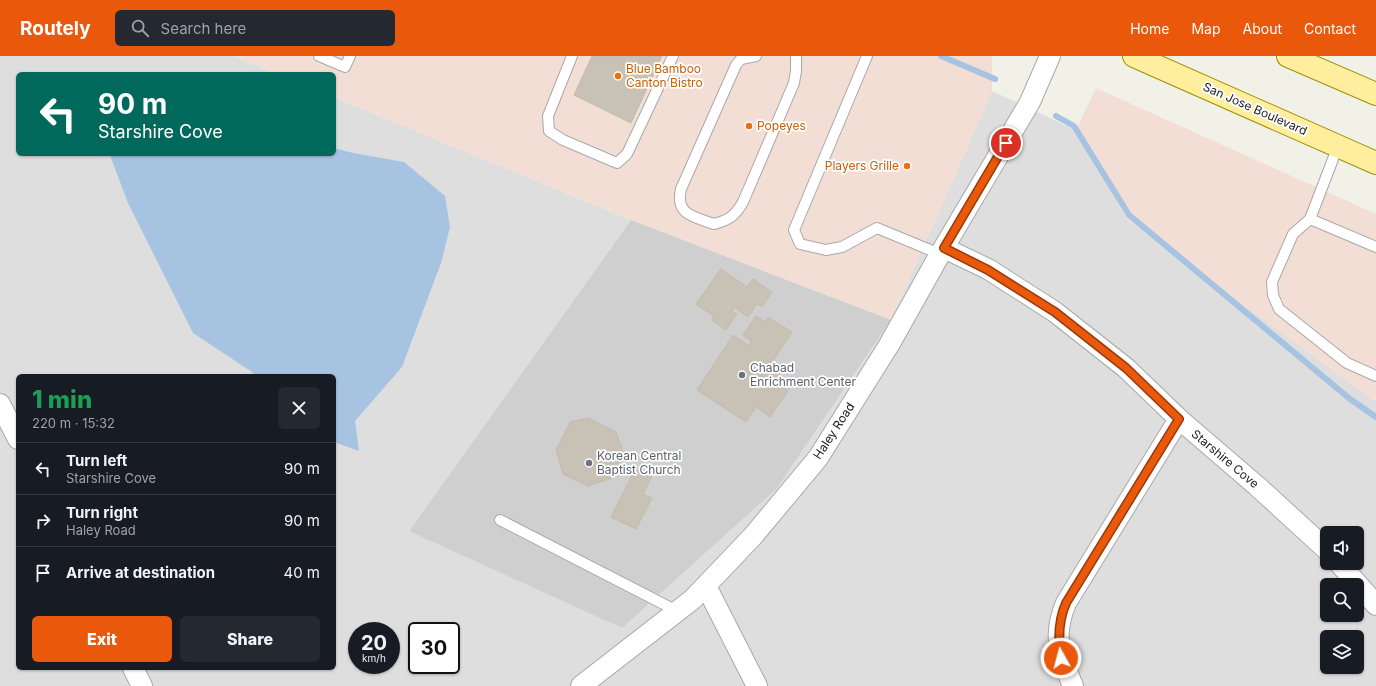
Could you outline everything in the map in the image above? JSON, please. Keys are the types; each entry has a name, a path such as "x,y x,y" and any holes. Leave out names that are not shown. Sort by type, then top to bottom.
{"main road":[{"name":"San Jose Boulevard","path":"1134,56 1376,163"},
{"path":"1302,59 1376,94"}],"street":[{"name":"Haley Road","path":"581,686 693,599 753,536 818,458 886,351 942,251 1030,102 1050,56"},
{"name":"Starshire Cove","path":"942,251 988,270 1055,312 1126,368 1179,419 1257,486 1320,544"},
{"path":"0,404 16,435"},
{"path":"1073,686 1061,658 1058,642 1061,615 1066,603 1082,576 1179,419"},
{"path":"1345,570 1376,605"},
{"path":"706,586 757,686"},
{"path":"134,670 142,686"}],"lane":[{"path":"319,56 345,67 350,56"},
{"path":"572,56 548,116 549,131 563,140 617,163 627,154 673,56"},
{"path":"756,56 741,58 736,65 681,189 679,198 684,211 689,215 714,224 731,217 738,211 743,202 794,83 796,56"},
{"path":"867,56 794,230 800,244 826,250 842,247 877,228 942,251"},
{"path":"1338,146 1310,219 1292,234 1272,282 1273,295 1279,309 1347,363 1376,376"},
{"path":"1310,219 1376,247"},
{"path":"500,520 678,611"}],"shaded area":[{"path":"0,56 234,56 272,72 16,72 16,156 336,156 336,98 631,220 409,531 777,488 891,320 992,91 1076,130 1127,219 1376,402 1376,686 0,686"},
{"path":"234,56 992,56 992,91 891,320 631,220 336,98 336,72 272,72"},
{"path":"1096,88 1376,214 1376,402 1127,219 1076,130"},
{"path":"631,220 891,320 777,488 622,628 409,531"}],"water":[{"path":"336,149 404,162 445,196 450,227 441,263 402,367 355,421 359,451 336,443 336,374 253,374 193,333 128,203 111,156 336,156"}],"building":[{"name":"Blue Bamboo Canton Bistro","path":"592,56 662,56 631,123 574,95"},
{"path":"721,269 747,287 753,279 772,292 762,307 757,304 748,317 734,307 732,311 737,314 726,330 712,320 714,316 696,304"},
{"name":"Chabad Enrichment Center","path":"756,316 765,322 768,317 792,332 772,362 782,369 774,381 788,391 770,417 756,407 746,422 697,390 733,335 749,346 751,341 743,335"},
{"name":"Korean Central Baptist Church","path":"588,418 616,432 623,452 612,478 588,486 563,474 556,450 570,422"},
{"name":"Korean Central Baptist Church","path":"636,468 652,476 643,494 652,498 636,529 611,517"}],"waterway":[{"path":"941,56 995,79"},
{"path":"1056,116 1074,126 1129,215 1350,399 1376,417"}],"place":[{"name":"Blue Bamboo Canton Bistro","path":"618,76"},
{"name":"Popeyes","path":"749,126"},
{"name":"Players Grille","path":"907,166"},
{"name":"Chabad Enrichment Center","path":"742,375"},
{"name":"Korean Central Baptist Church","path":"589,463"}],"route":[{"path":"1006,143 944,248 988,270 1055,312 1126,368 1179,419 1113,524 1066,603 1061,615 1058,642 1061,658"}]}
